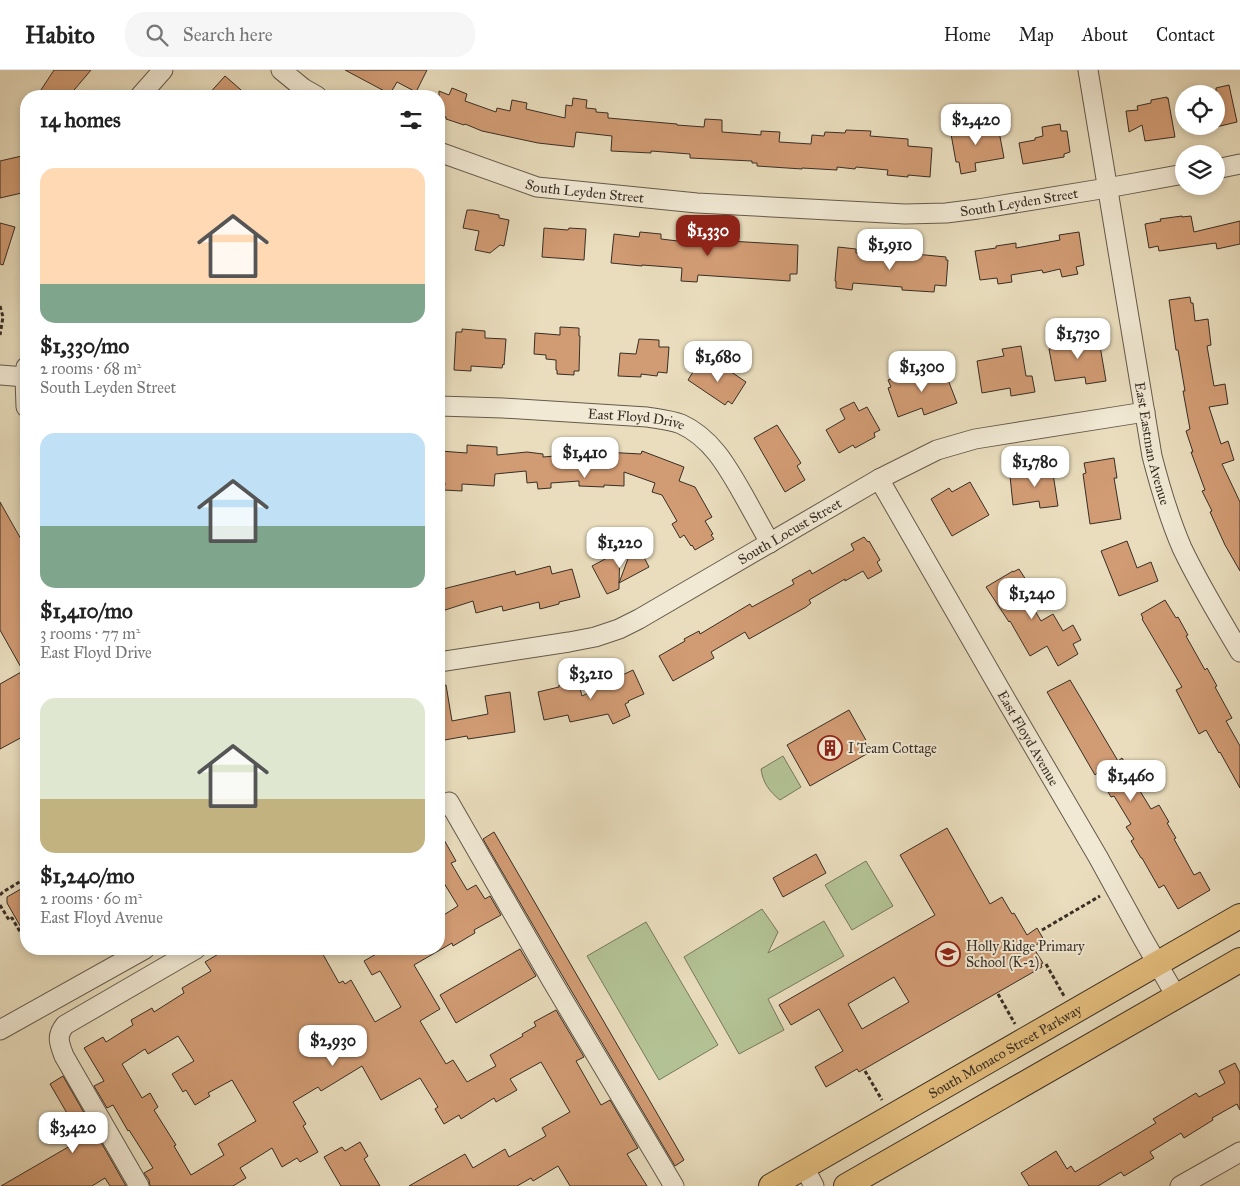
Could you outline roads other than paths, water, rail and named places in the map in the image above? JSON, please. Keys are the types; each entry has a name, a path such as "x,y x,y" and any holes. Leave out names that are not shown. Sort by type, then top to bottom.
{"main road":[{"name":"South Monaco Street Parkway","path":"771,1186 809,1177 1240,916"},
{"path":"846,1186 1240,960"}],"street":[{"path":"145,90 163,70"},
{"path":"281,70 307,90"},
{"name":"East Eastman Avenue","path":"1088,70 1154,465 1169,515 1182,547 1240,652"},
{"name":"South Leyden Street","path":"445,154 537,187 697,203 905,214 946,213 1175,176"},
{"path":"1225,166 1240,164"},
{"path":"0,376 20,373"},
{"name":"East Floyd Drive","path":"445,406 647,417 680,424 712,446 727,467 770,543"},
{"name":"South Locust Street","path":"445,661 569,642 595,637 619,629 880,479 937,450 966,442 1145,412"},
{"name":"East Floyd Avenue","path":"880,479 1176,996"},
{"path":"445,804 449,802 552,981 674,1186"},
{"path":"2,1024 133,955"},
{"path":"147,955 156,971"},
{"path":"139,1186 64,1056 59,1040 60,1031 65,1025 185,955"},
{"path":"1180,1186 1240,1152"}],"place":[{"name":"I Team Cottage","path":"830,748"},
{"name":"Holly Ridge Primary School (K-2)","path":"948,954"}]}
